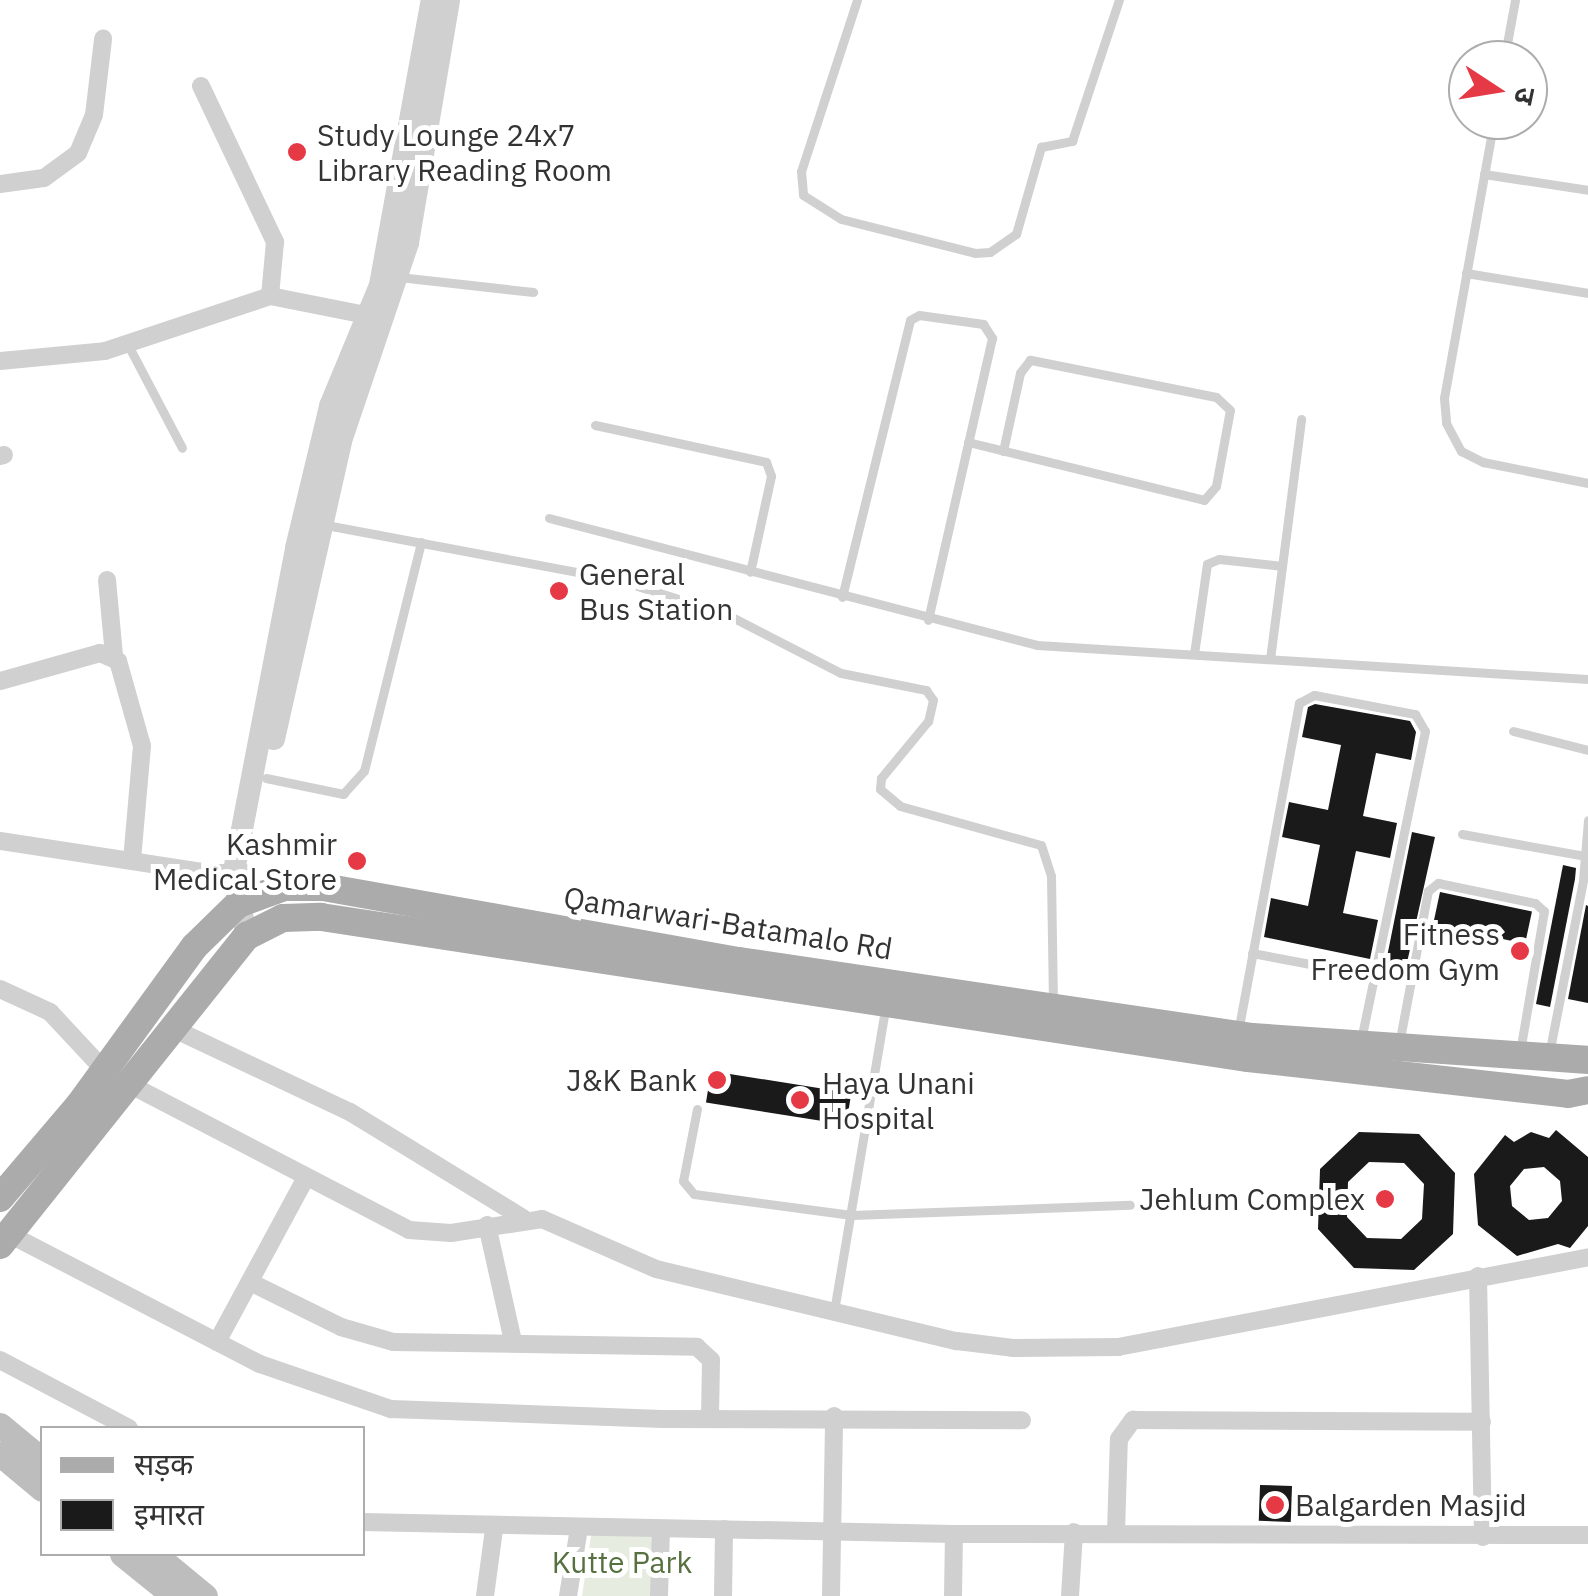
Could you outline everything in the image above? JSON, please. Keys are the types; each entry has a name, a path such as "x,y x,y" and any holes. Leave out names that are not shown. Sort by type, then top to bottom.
{"main road":[{"name":"Qamarwari-Batamalo Rd","path":"244,886 323,887 739,962 1237,1034 1397,1052 1588,1060"},
{"path":"4,1239 114,1076 194,946 244,886"},
{"name":"Qamarwari-Batamalo Rd","path":"259,930 320,917 886,1008 1267,1060 1568,1094 1588,1090"},
{"path":"0,1198 114,1076 171,1030 259,930"},
{"path":"0,1425 40,1458"},
{"path":"0,1454 40,1487"},
{"path":"124,1556 174,1596"},
{"path":"156,1556 205,1596"}],"street":[{"path":"259,930 244,886 330,406 371,316 432,0"},
{"path":"244,886 354,393 399,277 449,0"},
{"path":"0,184 44,178 78,153 94,116 103,39"},
{"path":"202,86 275,242 270,296"},
{"path":"0,361 128,345 270,296 371,316"},
{"path":"106,580 114,656 142,746 132,861"},
{"path":"0,681 100,653 114,656"},
{"path":"0,841 132,861 244,886"},
{"path":"0,990 50,1012 114,1076 409,1230 428,1234 522,1218"},
{"path":"171,1030 319,1095 522,1218 561,1226 656,1268 957,1341 1062,1352 1118,1347 1588,1257"},
{"path":"217,1342 305,1179"},
{"path":"487,1225 513,1341"},
{"path":"4,1239 217,1342 329,1391 392,1408 710,1419 834,1416 1022,1420"},
{"path":"1478,1276 1483,1537"},
{"path":"250,1282 369,1337 422,1343 513,1341 698,1348 711,1360 710,1419"},
{"path":"0,1360 124,1426"},
{"path":"831,1596 834,1416"},
{"path":"1116,1532 1118,1439 1133,1420 1482,1422"},
{"path":"365,1522 494,1529 954,1534 1588,1535"},
{"path":"568,1596 579,1528"},
{"path":"485,1596 494,1529"},
{"path":"659,1596 661,1529"},
{"path":"724,1529 724,1596"},
{"path":"1070,1596 1074,1532"},
{"path":"953,1596 954,1534"}],"lane":[{"path":"857,0 801,171 803,195 842,220 975,253 990,252 1016,234 1041,148 1072,141 1119,0"},
{"path":"1508,40 1515,0"},
{"path":"1490,140 1444,398 1452,436 1462,452 1483,462 1588,483"},
{"path":"1484,174 1588,190"},
{"path":"1466,273 1588,293"},
{"path":"399,277 533,292"},
{"path":"842,597 913,317 983,324 992,332 928,620"},
{"path":"128,345 182,448"},
{"path":"968,442 1003,451 1204,500 1216,486 1230,410 1216,397 1030,360 1020,373 1003,451"},
{"path":"1270,659 1301,420"},
{"path":"595,425 766,462 771,476 750,572"},
{"path":"549,518 928,620 1037,645 1588,679"},
{"path":"324,524 615,579 726,614 841,673 926,690 934,708 928,721 881,778 880,790 900,806 1041,845 1051,876 1053,1007"},
{"path":"266,778 343,794 364,771 421,542"},
{"path":"1194,654 1207,564 1219,559 1282,566"},
{"path":"1237,1034 1299,702 1309,695 1416,714 1425,731 1359,1048"},
{"path":"1513,731 1588,750"},
{"path":"1548,1061 1586,856 1588,820"},
{"path":"1462,834 1586,856"},
{"path":"1397,1052 1428,891 1444,883 1535,902 1544,910 1518,1059"},
{"path":"1252,953 1374,976"},
{"path":"834,1311 886,1008"},
{"path":"697,1109 683,1181 688,1190 852,1215 1130,1204"}],"green space":[{"name":"Kutte Park","path":"592,1529 661,1529 659,1596 582,1596"}],"building":[{"path":"1315,704 1410,721 1416,732 1411,760 1376,753 1363,816 1397,823 1390,858 1356,851 1343,913 1378,920 1370,959 1264,937 1271,898 1308,906 1320,845 1282,837 1289,802 1328,810 1341,745 1302,737 1308,707"},
{"path":"1412,832 1435,837 1404,976 1387,972 1386,962"},
{"path":"1563,865 1576,868 1575,879 1550,1007 1536,1004"},
{"path":"1440,892 1532,912 1525,944 1433,924"},
{"path":"1588,906 1588,1003 1568,999"},
{"path":"711,1071 851,1093 846,1125 706,1103"},
{"path":"1556,1130 1588,1157 1588,1226 1570,1248 1558,1244 1517,1256 1478,1225 1474,1174 1505,1135 1514,1142 1531,1132 1549,1138","holes":["1544,1167 1560,1181 1562,1201 1548,1218 1529,1220 1512,1206 1510,1186 1524,1169"]},
{"path":"1359,1132 1419,1134 1455,1173 1453,1234 1414,1270 1354,1268 1318,1229 1320,1169","holes":["1369,1162 1404,1163 1424,1184 1422,1219 1401,1239 1367,1238 1347,1217 1348,1182"]},
{"name":"Balgarden Masjid","path":"1260,1485 1292,1486 1291,1522 1259,1521"}],"place":[{"name":"Study Lounge 24x7 Library Reading Room","path":"297,152"},
{"name":"General Bus Station","path":"559,591"},
{"name":"Kashmir Medical Store","path":"357,861"},
{"name":"Fitness Freedom Gym","path":"1520,951"},
{"name":"J&K Bank","path":"717,1080"},
{"name":"Haya Unani Hospital","path":"800,1100"},
{"name":"Jehlum Complex","path":"1385,1199"},
{"name":"Balgarden Masjid","path":"1275,1505"}]}
